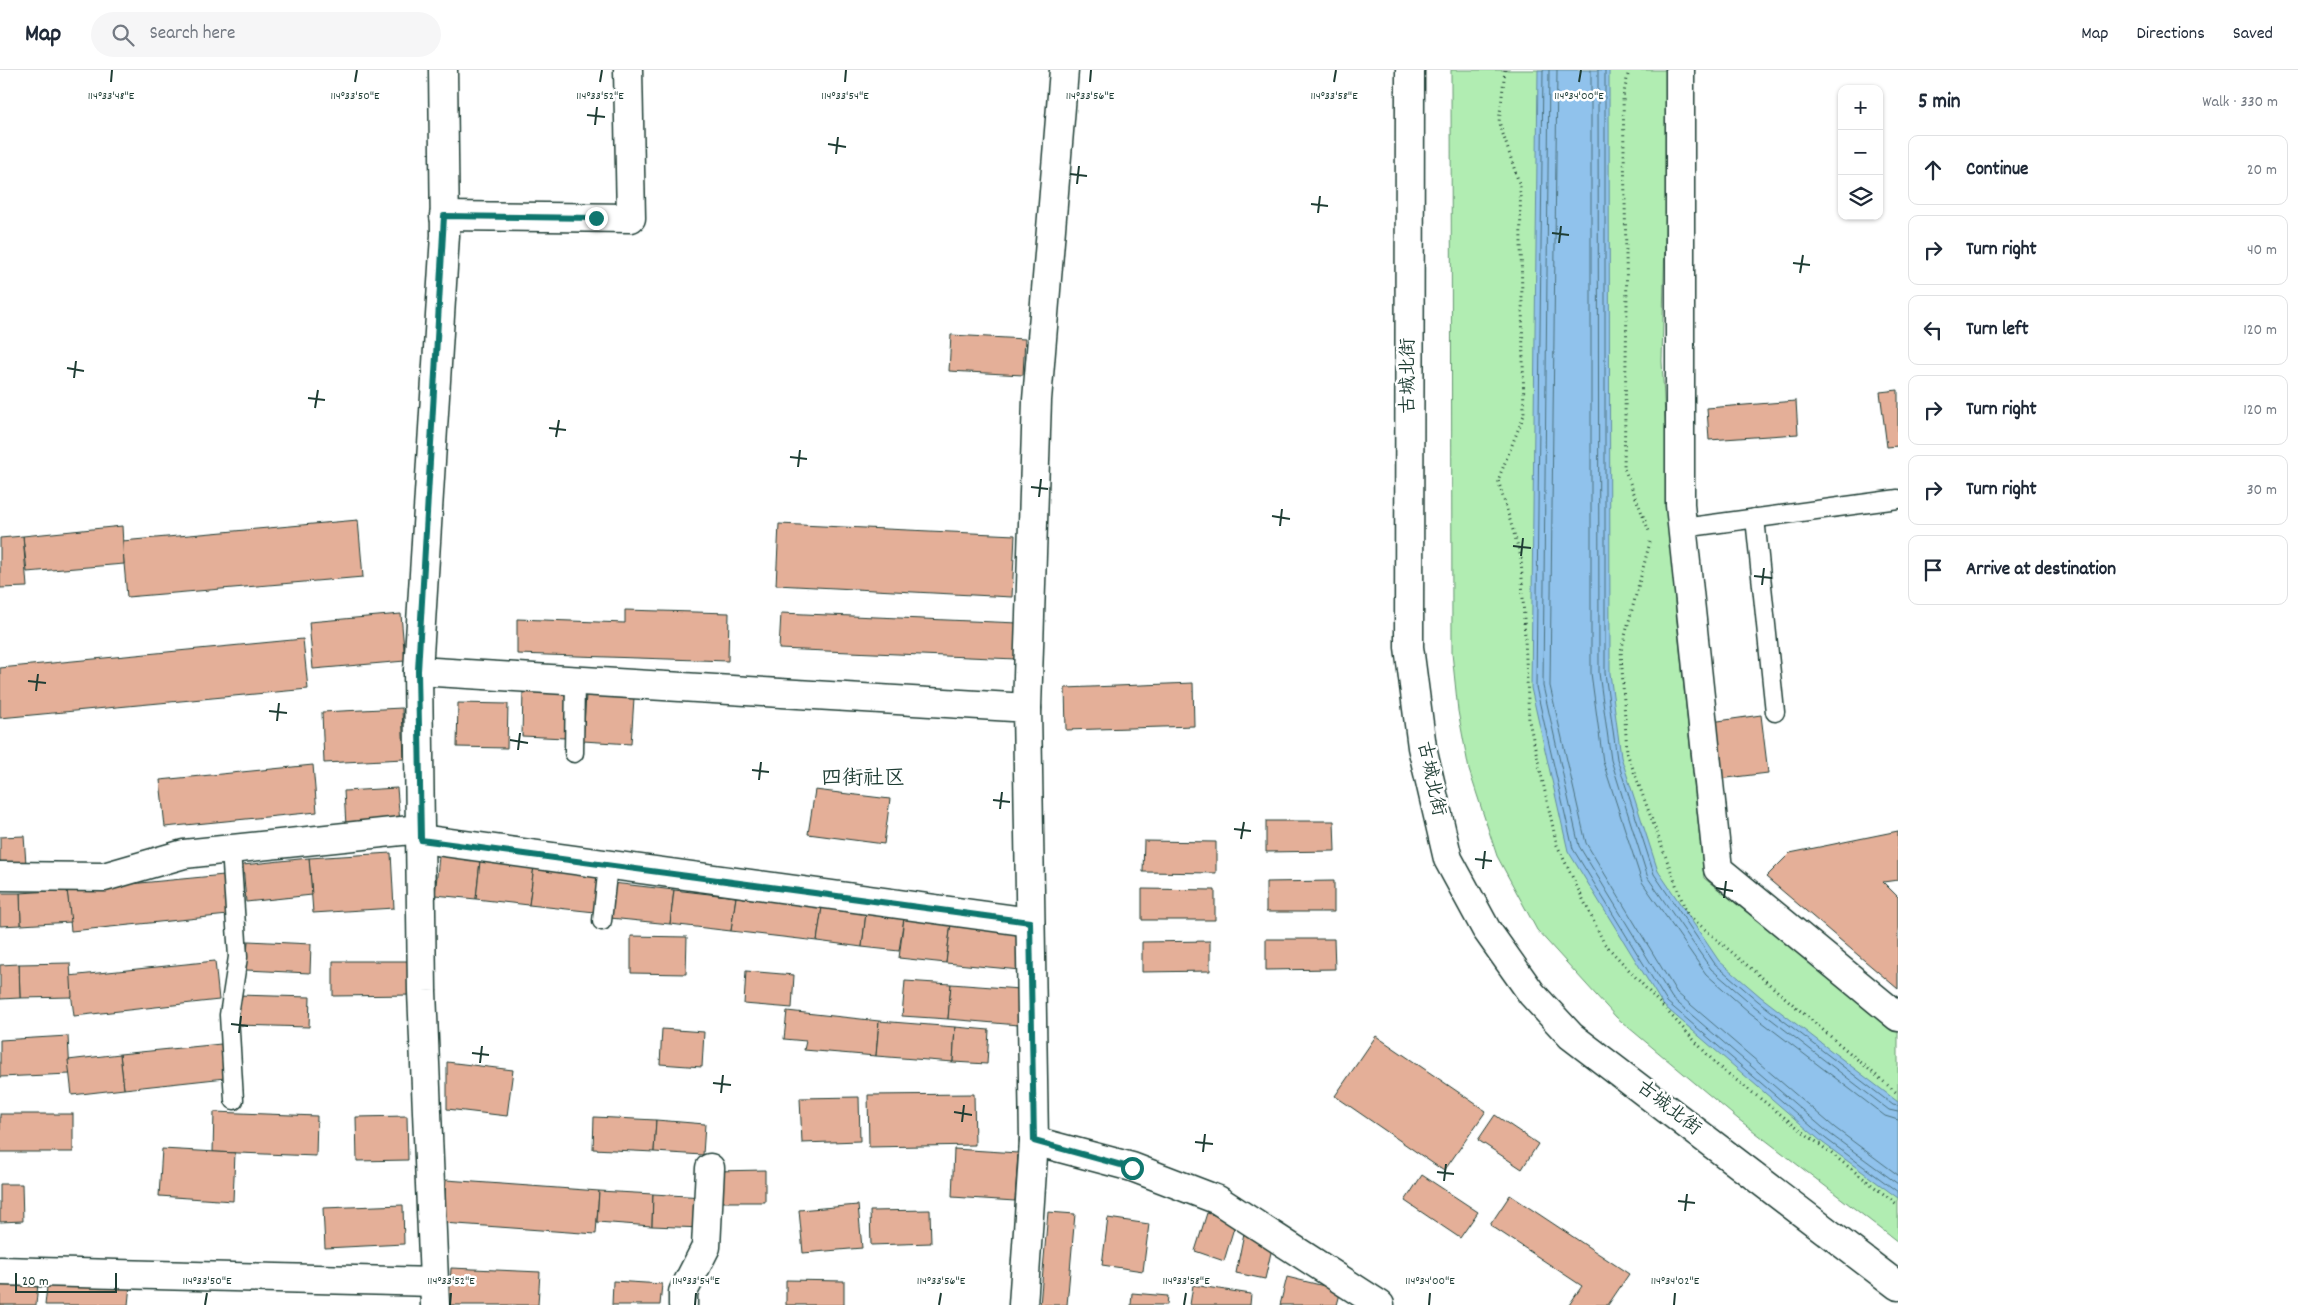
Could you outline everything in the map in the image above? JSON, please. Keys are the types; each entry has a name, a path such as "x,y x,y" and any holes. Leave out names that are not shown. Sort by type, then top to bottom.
{"street":[{"path":"0,1271 434,1293 422,991 418,671 444,216 443,70"},
{"path":"444,216 631,218 628,70"},
{"path":"1023,1305 1034,1141 1027,708 1037,400 1064,70"},
{"name":"古城北街","path":"1410,70 1409,646 1422,747 1448,859 1486,929 1532,994 1571,1036 1898,1286"},
{"path":"1680,70 1680,506 1718,868 1898,1017"},
{"path":"418,671 1027,708"},
{"path":"0,876 104,877 184,854 420,834 608,865 1030,922"},
{"path":"1034,1141 1132,1168 1218,1200 1380,1305"},
{"path":"683,1305 684,1292 706,1247 710,1168"}],"lane":[{"path":"1683,528 1898,499"},
{"path":"1755,518 1775,712"},
{"path":"574,752 575,680"},
{"path":"231,849 238,957 229,1015 234,1100"},
{"path":"602,921 608,865"}],"path":[{"path":"1505,70 1500,122 1520,186 1524,415 1498,480 1521,557 1530,721 1557,845 1604,943 1718,1066 1898,1205"}],"green space":[{"path":"1451,70 1669,70 1662,361 1675,603 1704,878 1898,1032 1898,1242 1738,1119 1616,1017 1537,930 1497,856 1469,770 1458,711 1452,653"}],"water":[{"path":"1538,70 1609,70 1610,673 1621,757 1658,871 1719,961 1761,997 1898,1102 1898,1198 1823,1143 1663,1005 1568,851 1531,688"}],"building":[{"path":"951,335 1025,339 1023,375 949,371"},
{"path":"1898,390 1898,446 1887,447 1880,392"},
{"path":"1796,401 1798,434 1709,440 1707,408"},
{"path":"358,520 363,577 127,597 122,541"},
{"path":"779,524 1015,535 1012,597 776,585"},
{"path":"122,526 124,564 27,572 23,536"},
{"path":"23,536 27,587 0,588 0,538"},
{"path":"625,610 729,613 728,661 517,654 517,619 625,623"},
{"path":"781,613 1018,623 1016,659 779,649"},
{"path":"401,614 405,661 313,669 309,622"},
{"path":"303,639 308,689 0,718 0,668"},
{"path":"1193,683 1194,726 1066,730 1065,688"},
{"path":"523,690 567,692 565,738 522,736"},
{"path":"586,695 634,698 631,744 583,741"},
{"path":"458,703 508,704 507,748 457,747"},
{"path":"402,708 404,759 324,763 322,712"},
{"path":"1761,715 1768,773 1719,779 1711,722"},
{"path":"313,765 317,812 165,827 160,780"},
{"path":"397,788 400,823 346,826 344,791"},
{"path":"815,790 890,799 884,844 808,834"},
{"path":"1266,821 1334,821 1335,851 1266,852"},
{"path":"1898,831 1898,880 1883,882 1898,897 1898,989 1766,877 1790,853"},
{"path":"24,836 26,864 0,865 0,837"},
{"path":"1144,841 1216,842 1216,873 1143,872"},
{"path":"391,853 394,908 313,913 309,858"},
{"path":"439,856 480,861 476,899 435,895"},
{"path":"309,858 312,895 246,902 243,865"},
{"path":"480,861 534,866 529,905 476,899"},
{"path":"534,866 599,872 595,912 529,905"},
{"path":"224,875 228,915 71,931 67,890"},
{"path":"1334,881 1334,912 1266,912 1266,882"},
{"path":"613,883 674,890 670,924 610,918"},
{"path":"1142,889 1215,890 1215,920 1142,920"},
{"path":"67,890 71,922 21,925 20,893"},
{"path":"674,890 736,897 731,931 670,924"},
{"path":"0,893 20,893 21,925 0,926"},
{"path":"736,897 822,907 817,941 731,931"},
{"path":"822,907 866,913 862,947 817,941"},
{"path":"866,913 904,918 899,951 862,947"},
{"path":"904,918 951,923 946,963 899,958"},
{"path":"951,923 1024,931 1020,970 946,963"},
{"path":"631,936 687,937 686,974 631,973"},
{"path":"1266,939 1334,939 1335,969 1266,970"},
{"path":"248,941 311,944 310,973 246,970"},
{"path":"1210,941 1210,971 1142,972 1142,942"},
{"path":"215,961 219,1000 74,1016 69,976"},
{"path":"333,961 413,961 413,995 333,996"},
{"path":"70,963 72,997 20,998 19,964"},
{"path":"19,964 20,998 0,999 0,965"},
{"path":"746,971 794,975 792,1008 744,1004"},
{"path":"905,981 951,984 948,1019 902,1016"},
{"path":"951,984 1020,989 1018,1025 948,1019"},
{"path":"237,995 310,997 309,1027 237,1025"},
{"path":"787,1011 879,1021 876,1056 804,1050 806,1041 784,1039"},
{"path":"879,1021 955,1027 953,1062 876,1056"},
{"path":"955,1027 989,1030 987,1064 953,1062"},
{"path":"662,1029 704,1032 702,1067 660,1064"},
{"path":"68,1036 70,1074 0,1077 0,1040"},
{"path":"1376,1036 1486,1111 1444,1171 1335,1096"},
{"path":"221,1044 225,1078 124,1089 120,1054"},
{"path":"120,1054 124,1089 72,1095 68,1060"},
{"path":"447,1062 513,1070 507,1116 447,1109"},
{"path":"974,1094 975,1145 869,1147 868,1095"},
{"path":"859,1097 860,1141 802,1143 800,1098"},
{"path":"214,1112 317,1116 316,1156 213,1152"},
{"path":"0,1114 73,1114 73,1152 0,1152"},
{"path":"1495,1115 1538,1144 1522,1169 1478,1140"},
{"path":"407,1116 408,1160 357,1161 356,1117"},
{"path":"594,1117 656,1120 654,1152 593,1149"},
{"path":"656,1120 705,1124 703,1155 654,1152"},
{"path":"162,1149 235,1153 233,1201 159,1196"},
{"path":"954,1149 1018,1153 1015,1201 952,1197"},
{"path":"765,1170 765,1202 714,1202 715,1171"},
{"path":"1422,1175 1478,1212 1460,1238 1405,1201"},
{"path":"446,1180 599,1191 596,1234 443,1223"},
{"path":"0,1184 22,1184 23,1221 0,1222"},
{"path":"599,1191 653,1194 652,1226 597,1222"},
{"path":"653,1194 704,1197 702,1228 652,1226"},
{"path":"1510,1195 1629,1274 1608,1305 1569,1305 1582,1286 1490,1225"},
{"path":"403,1205 404,1244 325,1248 323,1208"},
{"path":"858,1205 862,1248 803,1253 799,1210"},
{"path":"930,1210 931,1243 871,1245 870,1211"},
{"path":"1048,1212 1075,1214 1067,1305 1040,1305"},
{"path":"1207,1213 1236,1221 1224,1261 1195,1251"},
{"path":"1108,1218 1149,1224 1143,1271 1102,1265"},
{"path":"1244,1233 1272,1248 1265,1279 1236,1273"},
{"path":"451,1268 540,1272 538,1305 449,1305"},
{"path":"1287,1277 1341,1290 1337,1305 1280,1305"},
{"path":"48,1278 130,1285 128,1305 45,1305"},
{"path":"0,1279 38,1283 36,1305 0,1305"},
{"path":"786,1280 844,1281 844,1305 786,1305"},
{"path":"613,1281 662,1284 660,1305 612,1305"},
{"path":"1193,1285 1251,1294 1250,1305 1190,1305"},
{"path":"1132,1293 1168,1296 1167,1305 1131,1305"}],"district":[{"name":"四街社区","path":"863,780"}],"route":[{"path":"596,218 444,216 418,671 421,840 1030,922 1034,1141 1132,1168"}]}
